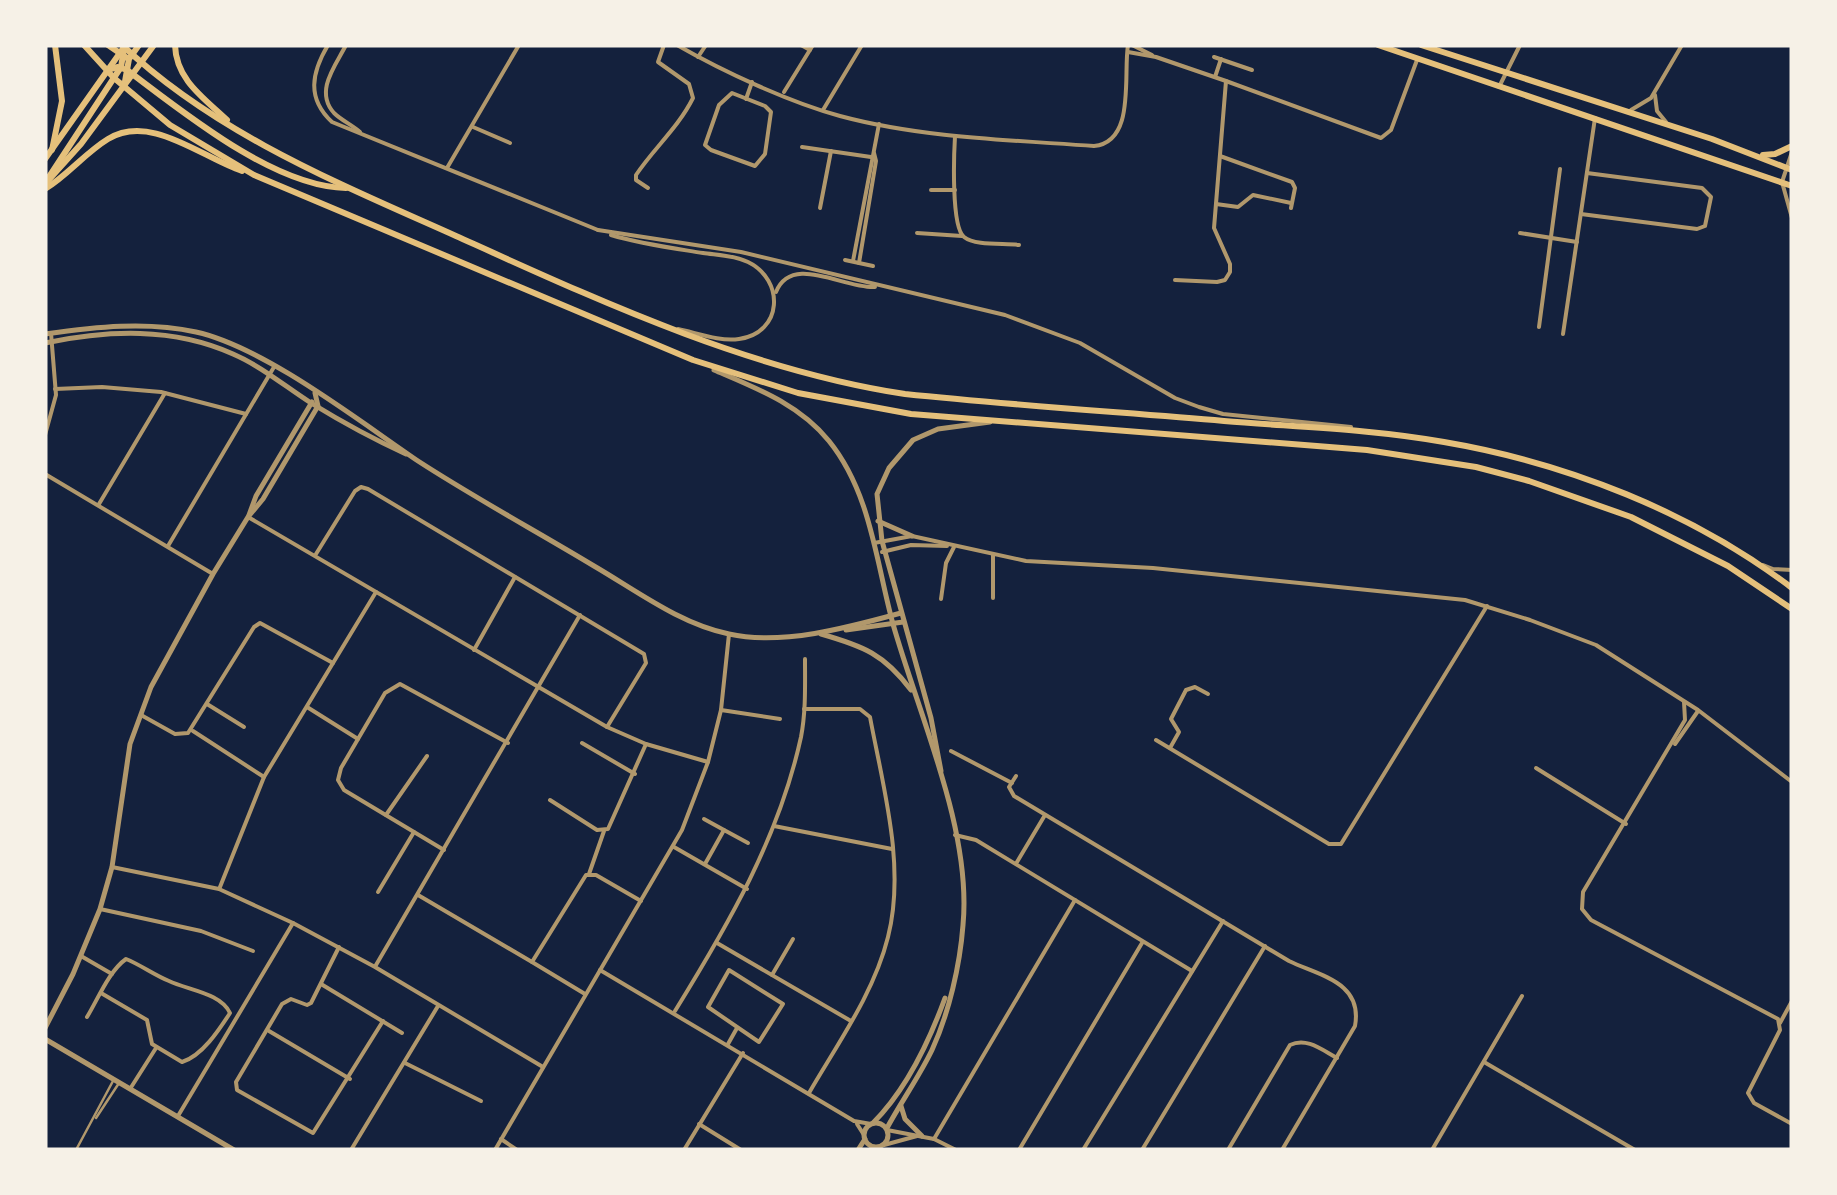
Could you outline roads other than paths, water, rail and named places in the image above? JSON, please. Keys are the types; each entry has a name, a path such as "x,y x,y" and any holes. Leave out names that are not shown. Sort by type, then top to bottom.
{"main road":[{"path":"52,150 62,101 55,45"},
{"path":"84,45 114,78 170,125 254,175"},
{"path":"108,45 142,62 239,132 350,188 519,264 787,370 871,389 963,400 1372,432 1480,449 1568,474 1654,507 1750,559 1792,588"},
{"path":"45,159 107,70 125,52 139,45"},
{"path":"46,184 114,78 142,62 154,45"},
{"path":"175,45 176,61 184,77 239,132"},
{"path":"1378,45 1792,186"},
{"path":"1422,45 1757,154 1789,169"},
{"path":"46,184 124,87 125,52"},
{"path":"107,70 127,71 207,129 253,156 316,184 350,188"},
{"path":"1594,118 1614,108"},
{"path":"46,184 108,140 136,130 157,134 693,360 798,393 868,408 990,422 1367,450 1476,467 1631,517 1728,566 1792,610"},
{"path":"1757,154 1792,149"}],"street":[{"path":"328,45 314,76 316,102 332,122 360,132"},
{"path":"346,45 326,88 328,105 360,132 598,230 642,243 750,262 762,272 775,294 776,304 769,323 743,339 728,340 674,328"},
{"path":"447,168 519,45"},
{"path":"648,188 636,176 693,98 689,84 658,62 664,45"},
{"path":"677,45 752,82 823,110 957,134 1094,146 1110,142 1122,121 1129,47 1376,137 1385,137 1391,130 1417,60"},
{"path":"698,57 706,45"},
{"path":"784,94 811,48 801,45"},
{"path":"823,110 862,45"},
{"path":"1500,87 1520,45"},
{"path":"1627,112 1644,105 1682,45"},
{"path":"322,56 336,64"},
{"path":"1214,77 1218,58 1252,70"},
{"path":"1175,280 1217,282 1228,276 1230,264 1215,233 1226,81"},
{"path":"746,99 752,82"},
{"path":"1655,90 1657,110 1670,126"},
{"path":"732,94 746,99 765,106 772,116 763,158 756,166 711,150 705,144 724,98 732,94"},
{"path":"1563,334 1594,118"},
{"path":"856,262 876,161 872,155 879,123"},
{"path":"471,126 510,143"},
{"path":"957,134 954,217 963,236"},
{"path":"802,147 872,155"},
{"path":"1792,149 1782,182 1792,218"},
{"path":"820,208 831,151"},
{"path":"1216,204 1238,206 1253,196 1291,206 1294,186 1291,181 1220,156"},
{"path":"1540,327 1560,169"},
{"path":"1581,214 1697,229 1708,221 1711,198 1702,188 1587,172"},
{"path":"931,190 955,190"},
{"path":"598,230 741,252 1004,315 1092,350 1175,398 1211,411 1372,432"},
{"path":"916,233 1019,245"},
{"path":"1520,233 1577,242"},
{"path":"845,260 873,266"},
{"path":"775,294 784,279 799,273 862,287 880,285"},
{"path":"48,338 145,325 198,332 274,367 416,459 684,619 729,634 753,637 818,633 892,620 903,622"},
{"path":"48,338 148,332 198,341 236,355 373,439 416,459"},
{"path":"45,435 55,407 48,338"},
{"path":"693,360 789,405 827,438 853,477 955,835 964,906 955,972 934,1046 887,1129 888,1138 878,1147"},
{"path":"168,546 274,367"},
{"path":"55,389 102,387 166,392 246,414"},
{"path":"312,391 316,403"},
{"path":"99,504 166,392"},
{"path":"316,403 343,410"},
{"path":"45,1028 48,1014 81,956 100,909 112,867 130,744 165,656 248,518 256,496 316,403"},
{"path":"942,784 932,718 882,541 877,494 883,476 913,440 938,429 990,422"},
{"path":"45,474 213,574"},
{"path":"315,555 355,491 364,487 646,658 608,727"},
{"path":"248,518 608,727 646,744 708,762"},
{"path":"878,521 912,536 993,555 1464,600 1487,606 1596,645 1698,710 1792,782"},
{"path":"874,543 912,536"},
{"path":"877,553 911,545 953,547"},
{"path":"941,599 946,562 953,547"},
{"path":"993,555 993,598"},
{"path":"1750,559 1774,569 1792,570"},
{"path":"474,650 515,577"},
{"path":"220,889 264,777 376,592"},
{"path":"1156,740 1328,844 1341,844 1487,606"},
{"path":"892,620 901,613"},
{"path":"375,967 580,615"},
{"path":"140,715 179,736 191,730 257,623 334,663"},
{"path":"818,633 872,650 902,677 914,694"},
{"path":"495,1150 673,847 708,762 721,710 729,634"},
{"path":"674,1012 748,889 774,826 801,737 805,659"},
{"path":"444,850 339,784 339,772 358,739 386,693 400,684 508,742"},
{"path":"1170,748 1179,732 1171,719 1186,690 1195,687 1208,694"},
{"path":"1669,752 1686,716 1683,700"},
{"path":"207,704 244,727"},
{"path":"307,707 358,739"},
{"path":"804,709 860,710 870,717 892,848 893,902 880,962 851,1022 809,1093"},
{"path":"721,710 780,720"},
{"path":"1698,710 1583,892 1582,909 1591,920 1780,1022"},
{"path":"191,730 264,777"},
{"path":"582,743 635,774"},
{"path":"532,962 580,880 589,874 604,831 610,826 646,744"},
{"path":"950,751 1012,783"},
{"path":"386,815 427,756"},
{"path":"1536,768 1626,824"},
{"path":"1016,776 1011,794 1265,946 1344,986 1355,1004 1355,1026 1282,1150"},
{"path":"550,800 604,831"},
{"path":"1016,864 1045,815"},
{"path":"704,819 748,843"},
{"path":"774,826 892,848"},
{"path":"705,864 724,830"},
{"path":"378,892 414,832"},
{"path":"955,835 976,840 1192,971"},
{"path":"673,847 748,889"},
{"path":"112,867 220,889 294,923 340,946 543,1067"},
{"path":"589,874 641,901"},
{"path":"418,895 585,994"},
{"path":"934,1139 1074,900"},
{"path":"100,909 201,931 253,951"},
{"path":"1083,1150 1223,921"},
{"path":"178,1116 294,923"},
{"path":"772,975 792,939"},
{"path":"1019,1150 1143,942"},
{"path":"717,943 851,1022"},
{"path":"340,946 308,1005 291,999 284,1002 236,1082 240,1094 313,1133 383,1021"},
{"path":"1142,1150 1265,946"},
{"path":"81,956 113,974"},
{"path":"87,1017 101,992 121,961 129,960 167,980 194,988 230,1010 230,1015 188,1061 180,1062 150,1041 147,1020 101,992"},
{"path":"600,970 854,1121 934,1139 956,1150"},
{"path":"730,970 783,1004 760,1042 737,1028 708,1007 730,970"},
{"path":"858,1150 926,1043 955,972"},
{"path":"321,984 402,1033"},
{"path":"1432,1150 1522,996"},
{"path":"1792,1001 1748,1093 1754,1103 1792,1124"},
{"path":"351,1150 438,1006"},
{"path":"728,1044 737,1028"},
{"path":"268,1030 350,1079"},
{"path":"45,1039 234,1150"},
{"path":"1228,1150 1290,1045 1307,1042 1336,1058"},
{"path":"130,1088 156,1048"},
{"path":"684,1150 743,1053"},
{"path":"405,1062 481,1101"},
{"path":"1484,1062 1635,1150"},
{"path":"901,1103 905,1119 922,1136"},
{"path":"854,1121 870,1145 878,1147 922,1136"},
{"path":"699,1124 742,1150"},
{"path":"501,1139 517,1150"}],"lane":[{"path":"76,1150 117,1081"}]}
